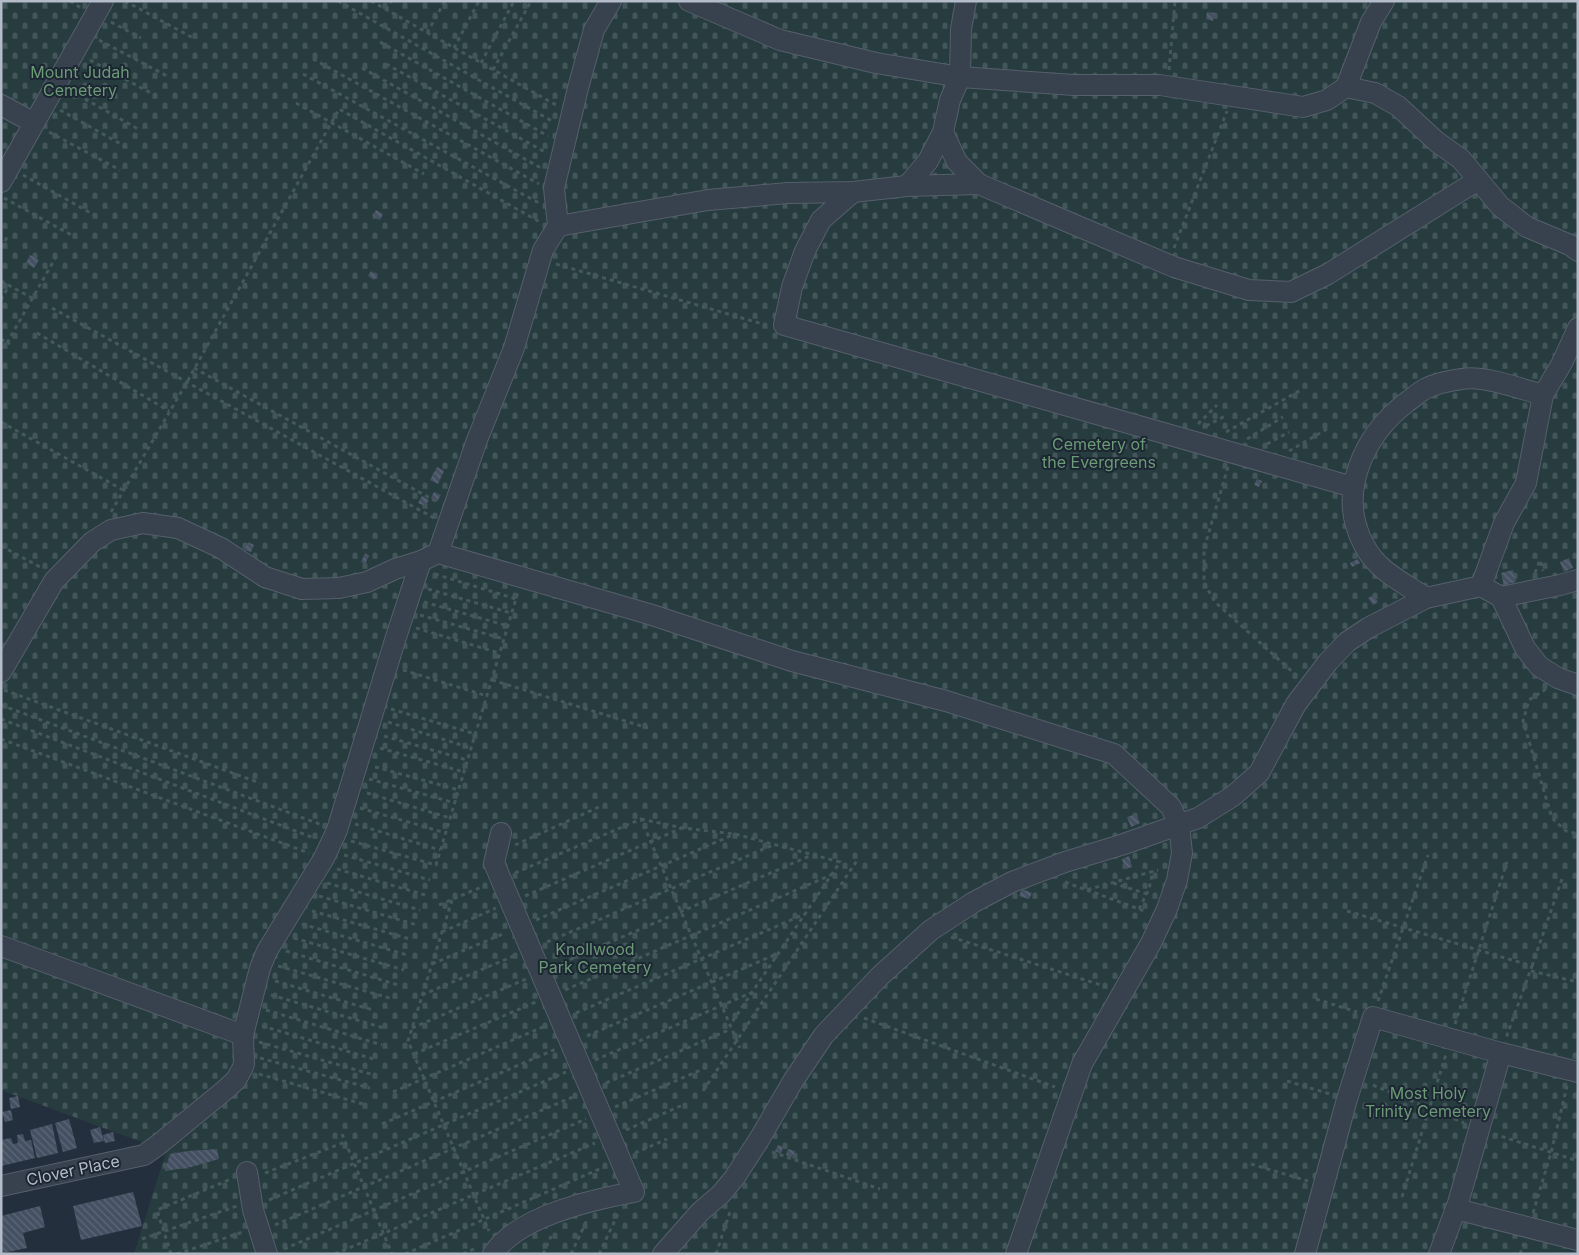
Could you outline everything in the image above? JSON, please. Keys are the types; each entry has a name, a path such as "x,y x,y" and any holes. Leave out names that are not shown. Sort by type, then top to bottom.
{"street":[{"path":"1,946 247,1045 260,968 267,951 347,803 428,562 450,519 477,440 514,348 543,250 557,223 562,153 594,30 611,1"},
{"path":"689,1 780,40 876,63 960,77 1074,85 1168,86 1302,107 1327,100 1346,87 1371,22 1384,1"},
{"path":"907,186 928,161 943,132 950,100 960,77 961,29 966,1"},
{"path":"5,174 99,7"},
{"path":"1346,87 1375,93 1398,106 1437,142 1461,159 1500,206 1527,227 1570,245 1578,251"},
{"path":"1,105 34,123"},
{"path":"943,132 957,162 979,184 1168,265 1249,290 1291,292 1328,274 1478,180"},
{"path":"557,223 708,200 788,193 853,192 907,186 979,184"},
{"path":"853,192 821,220 804,251 792,287 784,325 1200,433 1230,452 1353,487"},
{"path":"1481,586 1504,523 1526,483 1543,395 1562,363 1578,328"},
{"path":"1426,598 1379,567 1364,545 1354,520 1353,487 1359,464 1374,435 1393,413 1425,389 1463,378 1490,381 1543,395"},
{"path":"1,672 58,577 92,542 111,530 143,523 178,528 221,548 264,577 302,589 339,588 367,582 395,569 428,562 522,577 649,614 792,661 946,702 1114,754 1171,806 1179,825 1182,852 1177,880 1164,918 1082,1064 1016,1254"},
{"path":"1501,597 1560,586 1578,580"},
{"path":"663,1254 700,1212 721,1194 735,1177 793,1081 824,1035 880,976 931,930 974,902 1012,882 1065,862 1121,846 1198,818 1233,796 1259,773 1296,704 1328,662 1347,642 1368,628 1426,598 1481,586 1501,597 1525,648 1538,666 1558,678 1578,685"},
{"path":"495,1251 529,1222 598,1199 634,1192 494,862 501,833"},
{"path":"1305,1254 1323,1185 1373,1017 1501,1053 1575,1071"},
{"name":"Clover Place","path":"1,1186 144,1155 236,1080 247,1045"},
{"path":"1439,1254 1456,1209 1501,1053"},
{"path":"248,1176 252,1204 259,1229 274,1252"},
{"path":"1456,1209 1578,1240"}],"path":[{"path":"125,1 195,39"},
{"path":"338,1 562,153"},
{"path":"371,1 493,70 562,153"},
{"path":"386,10 391,1"},
{"path":"427,33 444,1"},
{"path":"454,48 479,1"},
{"path":"481,63 514,1"},
{"path":"493,70 531,1"},
{"path":"1168,86 1175,1"},
{"path":"99,7 141,38"},
{"path":"85,32 167,76"},
{"path":"380,42 562,153"},
{"path":"74,51 160,98"},
{"path":"313,59 562,153"},
{"path":"386,64 562,153"},
{"path":"362,68 562,153"},
{"path":"303,74 557,223"},
{"path":"56,83 138,129"},
{"path":"1168,265 1232,96"},
{"path":"45,102 128,148"},
{"path":"296,103 424,174"},
{"path":"110,512 187,382 339,109 557,223"},
{"path":"34,123 120,170"},
{"path":"5,174 96,216"},
{"path":"1,197 75,237"},
{"path":"1,248 9,234"},
{"path":"1,339 9,344 32,298 57,255"},
{"path":"540,259 769,325 784,325"},
{"path":"1,281 32,298"},
{"path":"1,300 10,285"},
{"path":"52,308 187,382 450,519"},
{"path":"37,334 169,411"},
{"path":"194,368 450,519"},
{"path":"1200,433 1301,390"},
{"path":"1200,433 1217,405"},
{"path":"1200,433 1225,416"},
{"path":"1283,417 1230,452 1204,550 1204,582 1215,602 1308,687"},
{"path":"1,422 123,490"},
{"path":"1269,463 1326,429"},
{"path":"1,546 58,577"},
{"path":"428,562 516,599"},
{"path":"347,803 436,865 522,577"},
{"path":"421,587 512,613"},
{"path":"417,600 508,626"},
{"path":"413,613 504,639"},
{"path":"409,626 500,653"},
{"path":"396,667 487,696"},
{"path":"1558,678 1547,689 1529,700 1523,721 1552,818 1566,831 1578,834"},
{"path":"492,680 648,728"},
{"path":"1,689 260,783"},
{"path":"1,705 446,833"},
{"path":"383,707 475,734"},
{"path":"1,719 347,803 440,850"},
{"path":"1,739 347,803 450,818"},
{"path":"347,803 471,748"},
{"path":"347,803 468,760"},
{"path":"347,803 464,772"},
{"path":"347,803 459,790"},
{"path":"347,803 455,802"},
{"path":"347,803 430,880"},
{"path":"347,803 425,895"},
{"path":"496,854 601,806"},
{"path":"641,819 740,1048"},
{"path":"177,1254 259,1229 364,1186 590,1090 731,1027 840,862 735,834 683,828 641,819 439,905"},
{"path":"442,932 683,828"},
{"path":"432,964 735,834"},
{"path":"422,995 774,845"},
{"path":"412,1028 812,855"},
{"path":"1316,999 1373,1017 1428,855"},
{"path":"703,1091 858,859"},
{"path":"1402,1197 1428,1108 1507,862"},
{"path":"1086,890 1156,870 1139,909"},
{"path":"414,1054 831,875"},
{"path":"1501,1053 1563,876"},
{"path":"1060,880 1164,918"},
{"path":"320,881 420,910"},
{"path":"1112,883 1146,894"},
{"path":"312,894 417,925"},
{"path":"452,900 408,1041 484,1219 495,1251"},
{"path":"312,911 410,939"},
{"path":"1347,911 1532,966"},
{"path":"393,1092 805,914"},
{"path":"294,922 407,955"},
{"path":"286,935 404,970"},
{"path":"950,937 1122,992"},
{"path":"277,949 398,985"},
{"path":"270,964 393,1000"},
{"path":"1530,971 1578,982"},
{"path":"274,981 373,1010"},
{"path":"142,1239 252,1204 354,1163 753,992"},
{"path":"271,995 384,1028"},
{"path":"258,1008 382,1045"},
{"path":"863,1018 1072,1093"},
{"path":"247,1045 256,1040 374,1075"},
{"path":"247,1045 378,1060"},
{"path":"247,1045 370,1088"},
{"path":"247,1045 366,1104"},
{"path":"274,1252 710,1066"},
{"path":"1529,1228 1575,1071"},
{"path":"1287,1081 1348,1099"},
{"path":"1373,1084 1480,1130 1578,1161"},
{"path":"335,1254 685,1104"},
{"path":"342,1134 392,1254"},
{"path":"405,1254 666,1139"},
{"path":"171,1254 157,1210 346,1142"},
{"path":"764,1149 880,1189"},
{"path":"1252,1164 1323,1185"},
{"path":"599,1254 628,1193"},
{"path":"572,1254 598,1199"},
{"path":"716,1254 732,1207"}],"green space":[{"name":"Cemetery of the Evergreens","path":"1,1 1578,1 1578,1254 134,1254 166,1152 158,1145 144,1143 1,1090"}],"building":[{"path":"1207,12 1214,13 1213,21 1206,19"},
{"path":"376,210 383,214 380,220 373,216"},
{"path":"30,255 39,260 34,268 26,263"},
{"path":"371,271 377,275 374,280 368,276"},
{"path":"437,467 444,471 438,484 430,480"},
{"path":"1257,479 1262,481 1259,487 1254,485"},
{"path":"434,492 441,495 437,502 431,498"},
{"path":"422,496 429,500 425,506 418,503"},
{"path":"248,542 254,545 251,552 244,550"},
{"path":"365,553 369,556 365,564 361,562"},
{"path":"1569,558 1573,568 1564,572 1560,562"},
{"path":"1358,559 1360,563 1352,567 1350,563"},
{"path":"1513,570 1516,582 1504,585 1501,573"},
{"path":"1374,595 1378,602 1373,605 1368,598"},
{"path":"1136,814 1140,823 1131,827 1127,817"},
{"path":"1129,856 1132,867 1125,869 1122,859"},
{"path":"1022,889 1032,893 1029,899 1019,896"},
{"path":"18,1096 20,1107 11,1109 9,1098"},
{"path":"11,1110 13,1120 5,1122 2,1112"},
{"path":"69,1119 77,1148 63,1152 55,1123"},
{"path":"52,1124 58,1153 37,1158 30,1130"},
{"path":"100,1127 104,1141 94,1143 90,1130"},
{"path":"113,1132 115,1141 105,1143 103,1135"},
{"path":"23,1134 25,1141 31,1140 35,1158 1,1166 1,1140 11,1138 13,1144 18,1143 17,1135"},
{"path":"778,1145 783,1147 781,1154 775,1151"},
{"path":"217,1149 219,1159 191,1167 165,1171 170,1154"},
{"path":"788,1149 795,1151 792,1157 786,1155"},
{"path":"133,1192 142,1226 81,1240 73,1206"},
{"path":"40,1206 45,1227 23,1233 27,1248 3,1253 1,1245 1,1216"}],"park label":[{"name":"Mount Judah Cemetery","path":"80,81"},
{"name":"Knollwood Park Cemetery","path":"595,958"},
{"name":"Most Holy Trinity Cemetery","path":"1428,1102"}]}
